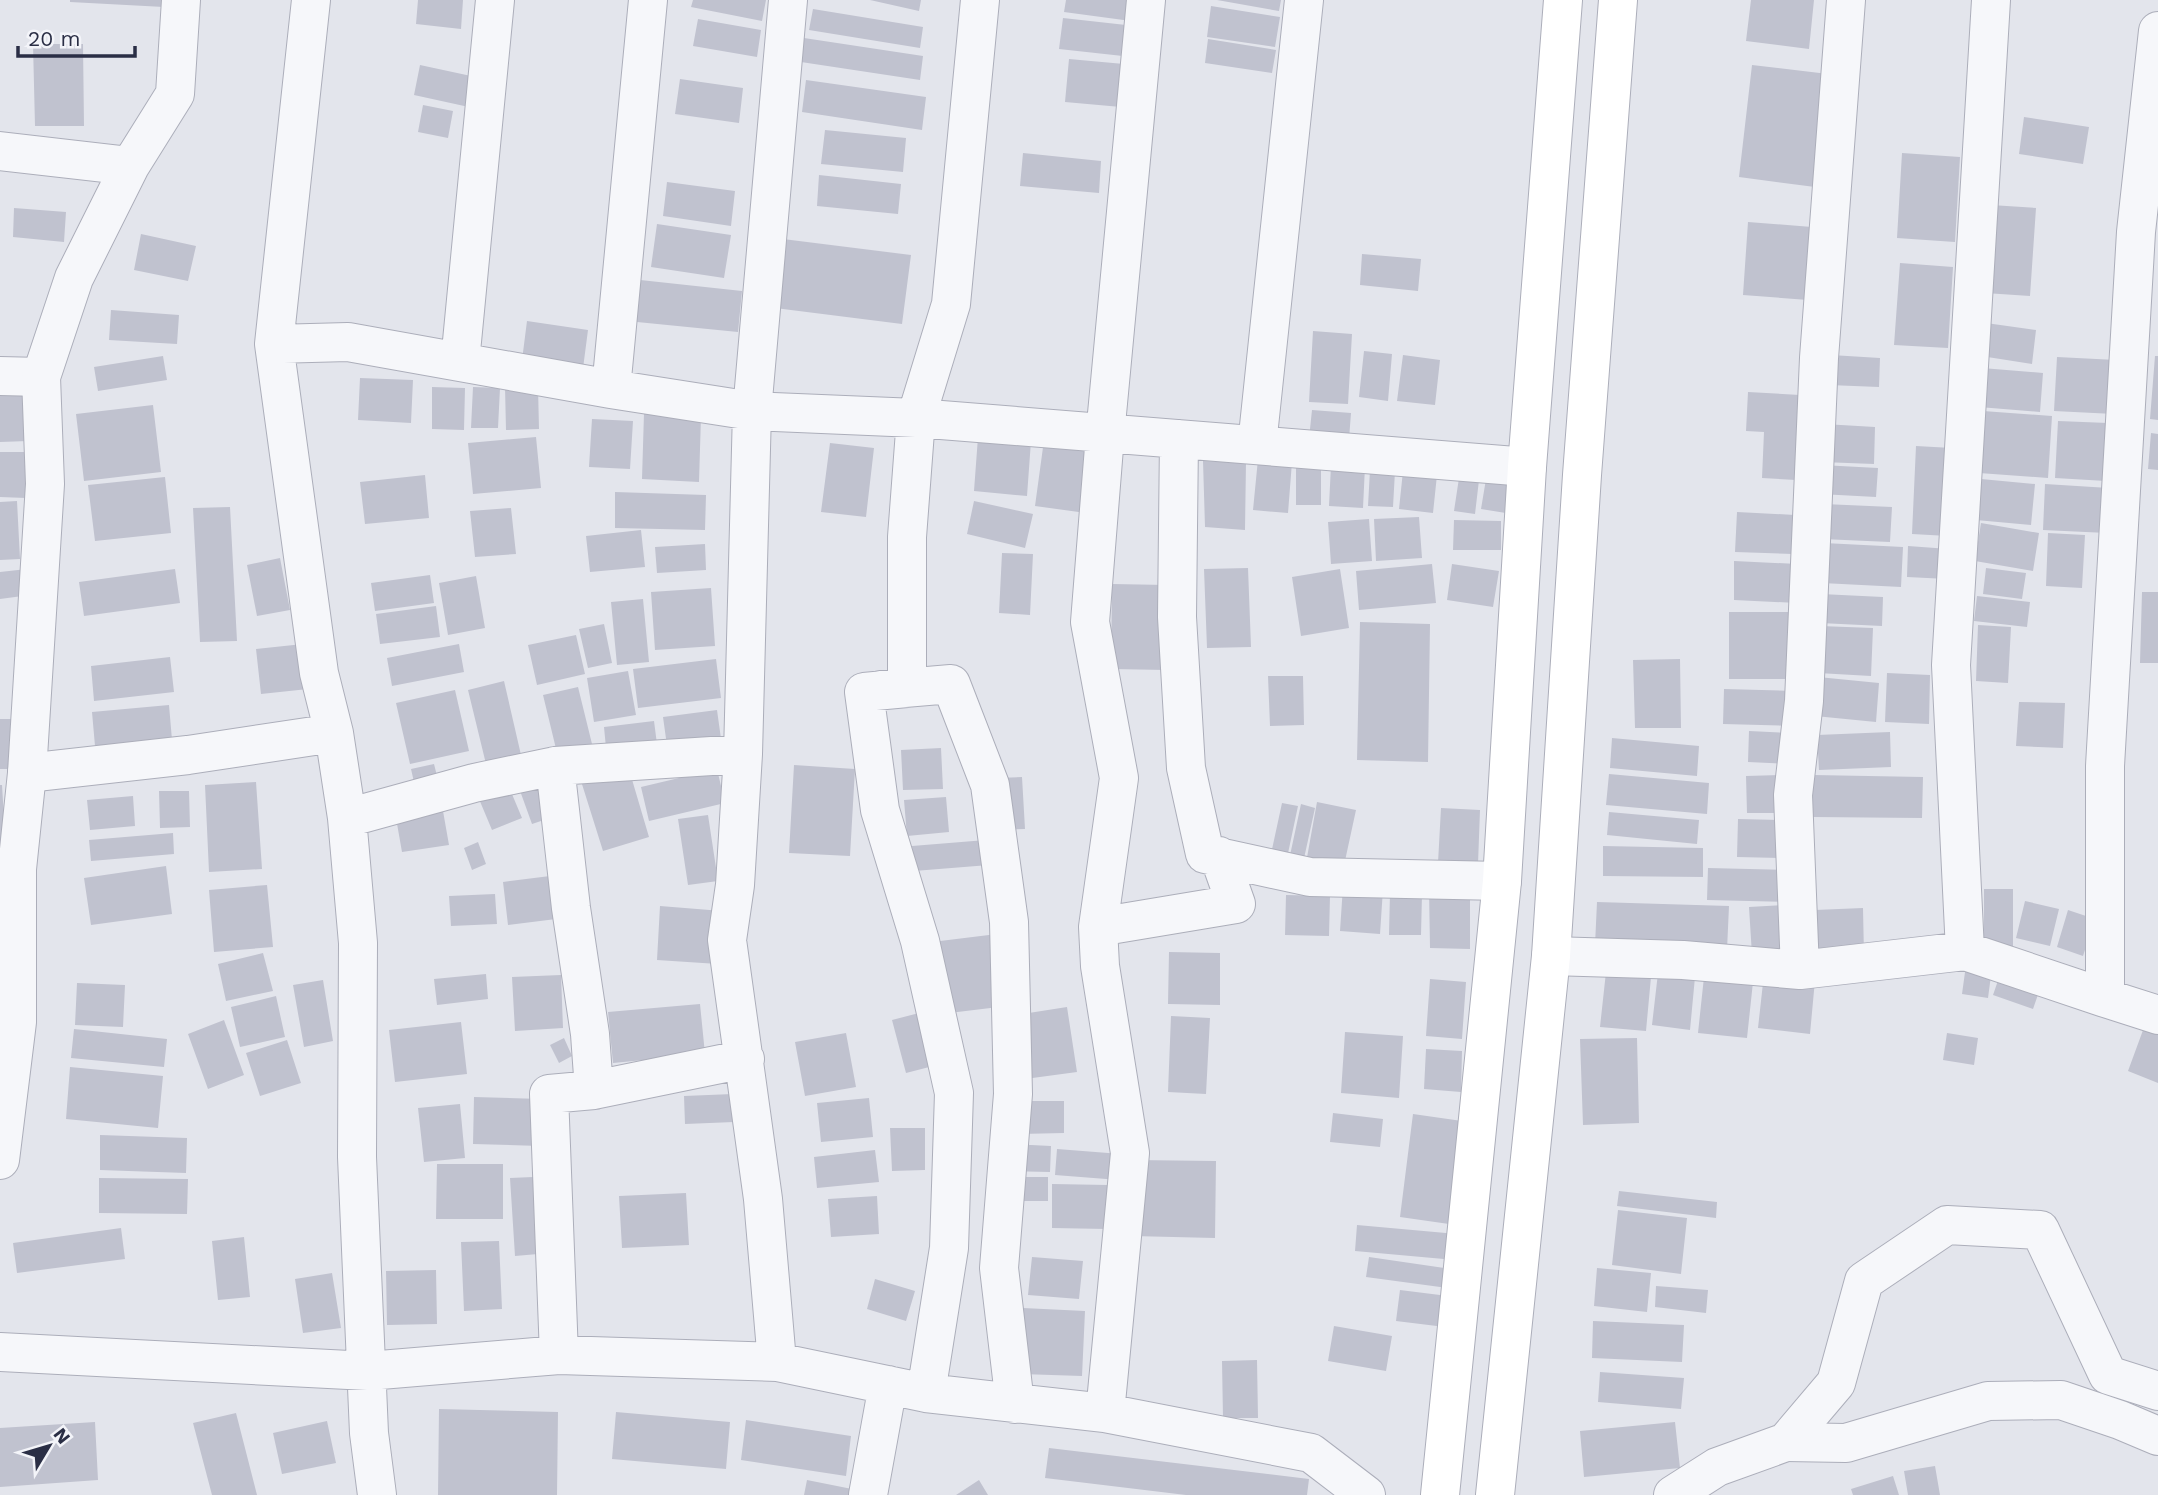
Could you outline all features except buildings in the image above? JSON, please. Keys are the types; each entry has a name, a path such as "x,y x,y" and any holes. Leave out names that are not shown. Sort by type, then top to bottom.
{"main road":[{"path":"1440,1495 1502,881 1527,467 1563,0"},
{"path":"1495,1495 1551,956 1582,475 1618,0"}],"street":[{"path":"0,1160 17,1022 8,869 27,773 45,484 41,377 74,278 130,166 174,94 181,0"},
{"path":"311,0 274,344 318,673 334,733 347,818 358,943 357,1157 369,1433 377,1495"},
{"path":"460,362 495,0"},
{"path":"611,389 648,0"},
{"path":"777,1362 764,1199 727,940 735,886 743,754 752,411 788,0"},
{"path":"907,688 907,537 916,418 951,304 980,0"},
{"path":"1105,1413 1130,1153 1100,966 1098,927 1119,778 1090,622 1146,0"},
{"path":"1256,445 1304,0"},
{"path":"1800,970 1793,795 1804,701 1818,358 1846,0"},
{"path":"1965,951 1951,665 1992,0"},
{"path":"2105,998 2105,766 2135,243 2158,30"},
{"path":"0,151 130,166"},
{"path":"274,344 348,342 752,411 916,418 1527,467"},
{"path":"0,376 41,377"},
{"path":"1179,439 1177,617 1186,768 1205,854 1310,877 1502,881"},
{"path":"926,1393 949,1248 954,1093 920,941 880,810 864,692 951,684 990,785 1009,922 1013,1094 999,1268 1015,1404"},
{"path":"27,773 188,755 334,733"},
{"path":"347,818 474,783 555,766 743,754"},
{"path":"555,766 590,1034 594,1090"},
{"path":"1098,927 1236,904 1219,856"},
{"path":"1551,956 1683,960 1800,970 1965,951 2158,1015"},
{"path":"559,1355 549,1094 594,1090 745,1059"},
{"path":"1786,1442 1836,1383 1864,1281 1947,1225 2040,1230 2108,1375 2158,1391"},
{"path":"0,1352 368,1371 559,1355 777,1362 926,1393 1105,1413 1311,1452 1366,1495"},
{"path":"868,1495 888,1385"},
{"path":"1673,1495 1717,1467 1786,1442 1846,1443 1987,1401 2061,1400 2158,1436"}]}
